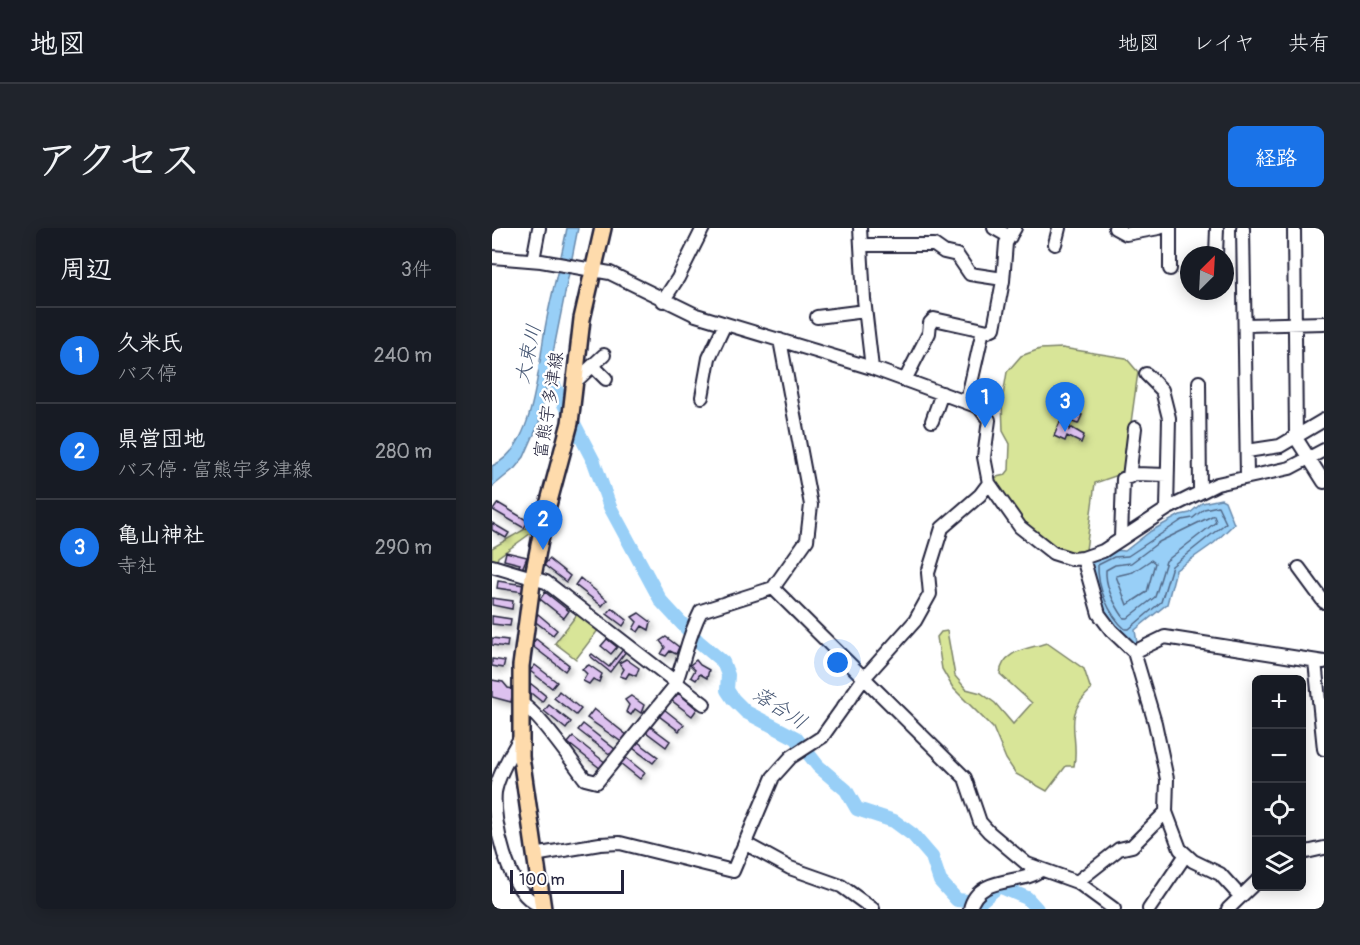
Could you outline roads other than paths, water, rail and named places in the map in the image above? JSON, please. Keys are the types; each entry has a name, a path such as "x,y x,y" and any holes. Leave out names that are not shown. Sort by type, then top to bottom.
{"main road":[{"name":"富熊宇多津線","path":"542,905 520,738 525,628 544,520 571,415 589,269 603,228"}],"street":[{"path":"537,261 539,228"},
{"path":"663,301 678,278 703,228"},
{"path":"860,228 865,311 872,368"},
{"path":"905,380 934,319 983,330 990,330 996,324 1006,243 1013,233 994,228"},
{"path":"1054,244 1059,228"},
{"path":"1115,228 1126,234 1160,228"},
{"path":"1170,228 1170,269"},
{"path":"1216,246 1217,228"},
{"path":"1243,228 1247,476"},
{"path":"1294,228 1296,438 1324,482"},
{"path":"861,245 934,245 944,252 957,255 970,274 1003,279"},
{"path":"492,257 589,269 619,278 663,301 725,324 872,368 967,401 984,411 989,420 984,457 989,483 1011,518 1044,548 1064,558 1083,558 1102,550 1167,509 1228,480 1290,468 1324,450"},
{"path":"817,317 865,311"},
{"path":"1245,325 1324,323"},
{"path":"702,397 709,358 725,324"},
{"path":"967,401 983,330"},
{"path":"520,703 526,705 535,715 585,779 597,782 676,682 684,663 690,633 701,612 773,588 807,540 811,505 780,340"},
{"path":"574,382 604,356"},
{"path":"593,366 606,379"},
{"path":"1146,374 1162,390 1169,418 1167,509"},
{"path":"1199,382 1200,492"},
{"path":"932,421 942,393"},
{"path":"1247,451 1280,446 1324,420"},
{"path":"1129,477 1135,428"},
{"path":"1121,538 1123,479 1135,474 1167,476"},
{"path":"534,855 620,843 733,871 773,777 791,757 806,748 833,725 864,678 888,648 899,641 927,602 930,594 928,573 942,528 980,495 989,483"},
{"path":"1083,558 1099,614 1111,630 1134,652 1155,723 1165,768 1166,812 1180,849 1185,856 1220,874 1240,896"},
{"path":"492,566 533,576 546,582 704,704"},
{"path":"1299,568 1324,602"},
{"path":"773,588 964,778 980,822 989,832 1027,864 1077,882 1114,909"},
{"path":"1134,652 1164,637 1319,661 1324,749"},
{"path":"520,738 493,793 497,828 511,878 532,902 542,905"},
{"path":"1077,882 1119,849 1132,846 1166,812"},
{"path":"746,844 790,868 830,880 873,909"},
{"path":"1306,852 1324,848"},
{"path":"1149,909 1185,856"},
{"path":"972,904 998,882 1032,876 1041,869"},
{"path":"1228,909 1252,886"}],"water":[{"path":"567,228 578,228 539,423 524,457 515,468 492,487 492,466 507,456 518,442 532,403 546,323"},
{"path":"1221,499 1225,501 1234,524 1214,543 1176,570 1167,604 1135,630 1137,643 1134,645 1114,625 1103,608 1090,562 1113,550 1125,551 1151,531 1180,515 1190,513 1202,503"}],"waterway":[{"name":"落合川","path":"545,368 594,462 610,507 661,601 698,641 723,662 728,675 727,690 733,699 746,712 796,738 818,766 846,790 857,809 894,821 913,835 932,857 940,881 957,900 980,902 999,886 1027,898 1037,909"}],"place":[{"name":"久米氏","path":"985,428"},
{"name":"亀山神社","path":"1065,432"},
{"name":"県営団地","path":"543,550"}],"water label":[{"name":"大束川","path":"528,354"}]}
